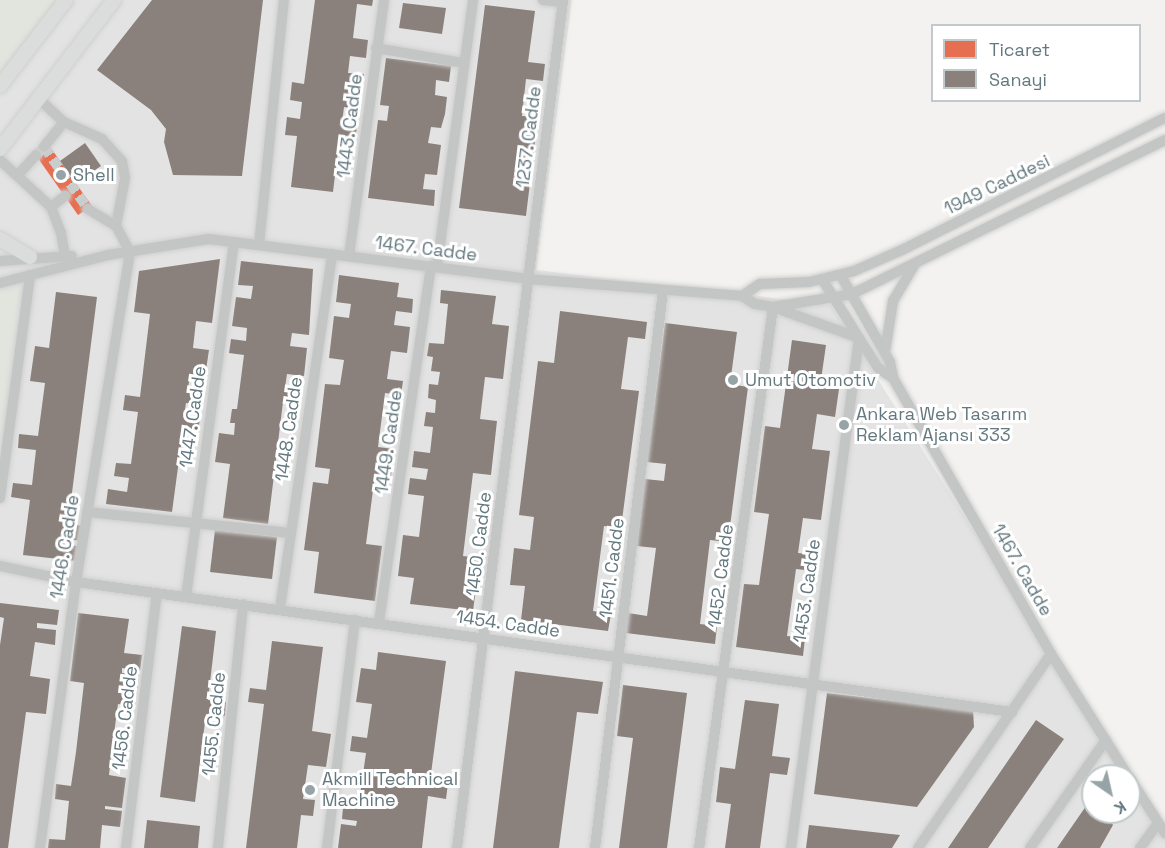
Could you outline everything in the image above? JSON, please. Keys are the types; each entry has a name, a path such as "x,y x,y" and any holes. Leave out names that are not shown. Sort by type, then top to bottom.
{"main road":[{"path":"0,86 66,0"},
{"path":"0,149 114,0"},
{"path":"0,239 30,257"}],"street":[{"path":"259,245 284,0"},
{"name":"1443. Cadde","path":"350,256 384,0"},
{"name":"1449. Cadde","path":"379,622 473,0"},
{"path":"543,0 563,1"},
{"name":"1237. Cadde","path":"528,279 563,1"},
{"path":"376,48 464,63"},
{"path":"39,99 64,122 102,139 122,161 125,177 116,226"},
{"name":"1949 Caddesi","path":"841,276 902,250 1165,118"},
{"path":"18,175 64,122"},
{"name":"1949 Caddesi","path":"852,294 1165,140"},
{"path":"0,160 51,207 61,233 65,256"},
{"path":"51,207 65,196"},
{"path":"88,209 116,226 130,252"},
{"name":"1467. Cadde","path":"0,261 30,257 108,255 209,240 528,279 742,296 755,304 773,307 835,299 852,294"},
{"name":"1447. Cadde","path":"186,597 234,242"},
{"name":"1446. Cadde","path":"40,848 76,582 130,252"},
{"name":"1448. Cadde","path":"280,608 332,254"},
{"name":"1467. Cadde","path":"0,283 108,255"},
{"path":"885,352 893,301 916,262"},
{"path":"0,498 30,275"},
{"name":"1467. Cadde","path":"742,296 760,284 841,276 885,352 893,378 1051,654 1121,764"},
{"name":"1450. Cadde","path":"457,848 528,279"},
{"name":"1467. Cadde","path":"822,279 878,368 893,378"},
{"name":"1451. Cadde","path":"595,848 663,291"},
{"path":"773,307 859,338"},
{"name":"1452. Cadde","path":"699,848 773,307"},
{"name":"1453. Cadde","path":"791,848 811,682 859,338"},
{"path":"87,512 291,533"},
{"name":"1454. Cadde","path":"0,566 76,582 280,608 1012,712"},
{"name":"1456. Cadde","path":"126,848 157,593"},
{"name":"1455. Cadde","path":"218,848 243,604"},
{"path":"327,848 356,620"},
{"path":"918,848 1051,654"},
{"path":"1030,848 1106,740"},
{"name":"1467. Cadde","path":"1141,795 1165,833"},
{"path":"1140,848 1158,823"}],"shaded area":[{"path":"0,0 572,0 536,270 831,305 1120,764 1081,764 1081,824 1141,824 1141,796 1165,834 1165,848 0,848"},
{"path":"0,0 60,0 0,79"},
{"path":"20,285 0,444 0,290"}],"building: Ticaret":[{"path":"48,144 92,206 78,215 35,154"}],"building: Sanayi":[{"path":"152,0 263,0 242,176 173,175 164,142 166,129 151,110 97,70"},
{"path":"315,0 373,0 372,6 357,4 353,38 368,40 366,58 350,56 348,73 364,74 356,109 344,107 342,123 357,125 355,144 339,142 333,192 291,187 297,136 285,135 287,117 300,119 302,102 290,100 292,82 304,84"},
{"path":"403,3 446,8 442,34 399,28"},
{"path":"485,5 535,11 528,62 545,64 543,81 526,79 522,116 538,117 526,216 459,208"},
{"path":"386,58 451,66 449,82 436,80 435,95 447,97 445,114 441,128 431,127 428,143 441,145 437,175 425,174 423,189 435,190 434,206 368,198 378,120 387,121 389,106 380,105"},
{"path":"85,143 101,166 76,183 60,161"},
{"path":"220,259 212,323 196,321 193,348 209,350 205,377 190,375 188,389 203,391 202,405 186,403 184,416 200,418 198,432 183,430 172,512 106,504 108,489 127,492 129,478 114,476 116,463 131,464 138,412 123,410 125,395 140,397 150,314 134,312 139,271"},
{"path":"241,261 313,269 309,335 292,333 290,346 307,348 304,376 287,374 285,388 297,390 295,403 283,402 268,524 223,518 230,464 215,462 219,433 234,435 235,423 230,423 232,409 237,409 244,355 229,353 231,339 246,341 247,328 232,326 236,297 251,299 253,286 238,285"},
{"path":"339,275 399,283 397,297 413,299 412,313 396,311 394,325 410,327 407,353 391,351 387,379 403,381 401,395 385,393 378,447 394,449 391,477 375,475 366,544 382,546 375,601 314,593 319,552 304,550 313,482 328,484 330,469 315,467 325,384 340,385 344,360 329,358 334,316 349,318 351,304 336,302"},
{"path":"441,290 496,296 492,324 509,326 503,379 485,377 480,419 497,421 491,475 473,473 463,556 480,558 473,611 410,604 414,578 398,576 403,535 419,537 424,496 408,494 410,478 426,480 428,469 412,467 414,451 430,453 433,427 424,426 426,412 435,413 436,400 428,398 429,384 438,385 440,372 431,371 433,357 427,356 429,343 444,344 448,304 440,303"},
{"path":"56,292 97,297 68,524 84,526 82,541 66,539 65,545 79,546 77,561 23,555 30,500 11,497 13,483 32,485 36,450 18,448 19,434 38,436 45,383 30,381 35,346 49,348"},
{"path":"560,311 647,322 645,339 628,337 621,389 639,391 621,528 604,526 593,611 611,614 608,631 521,620 525,586 510,585 514,548 530,550 534,517 519,515 538,361 554,363"},
{"path":"665,323 737,332 730,384 748,387 728,542 710,540 700,624 717,626 715,644 626,633 628,613 647,616 656,548 637,546 645,479 664,481 666,464 647,462"},
{"path":"792,340 826,345 821,380 840,382 835,417 817,414 812,449 830,451 821,520 803,518 798,553 816,555 814,571 796,569 787,636 805,638 803,656 736,647 744,584 759,585 769,514 754,512 765,426 780,428"},
{"path":"215,530 277,537 272,579 210,572"},
{"path":"0,603 59,610 57,625 37,623 37,628 56,630 55,645 35,642 30,676 50,679 46,714 26,712 8,848 0,848 0,645 4,618 0,617"},
{"path":"78,613 129,619 124,653 142,655 140,671 122,668 122,673 139,675 135,706 118,704 111,756 109,775 126,778 122,808 105,806 105,809 122,811 120,827 102,825 100,848 48,848 49,839 65,840 69,801 55,799 56,784 71,786 76,752 84,683 70,681"},
{"path":"182,626 216,631 208,700 226,702 225,716 206,714 195,802 160,797"},
{"path":"272,641 323,647 312,731 331,734 326,767 308,765 303,799 315,800 313,816 301,815 297,848 246,848 264,704 248,702 250,688 266,690"},
{"path":"378,652 446,661 430,781 448,783 446,799 428,796 422,848 338,848 341,824 356,826 357,821 342,819 343,807 358,809 366,753 350,751 352,736 367,738 372,704 356,702 361,668 376,670"},
{"path":"515,671 603,682 598,714 577,712 559,848 493,848"},
{"path":"623,685 687,693 667,848 619,848 633,738 617,736"},
{"path":"827,693 973,710 974,727 917,807 814,794"},
{"path":"745,700 779,704 772,756 790,758 787,775 770,773 760,848 725,848 731,804 716,802 720,767 735,769"},
{"path":"1036,720 1064,739 988,848 948,848"},
{"path":"1081,813 1081,824 1113,825 1100,848 1057,848"},
{"path":"147,820 200,826 198,848 144,848"},
{"path":"809,825 900,835 892,848 806,848"}],"tunnel":[{"path":"36,155 44,147 88,209"}],"place":[{"name":"Shell","path":"61,175"},
{"name":"Umut Otomotiv","path":"733,380"},
{"name":"Ankara Web Tasarım Reklam Ajansı 333","path":"844,425"},
{"name":"Akmill Technical Machine","path":"310,790"}]}
